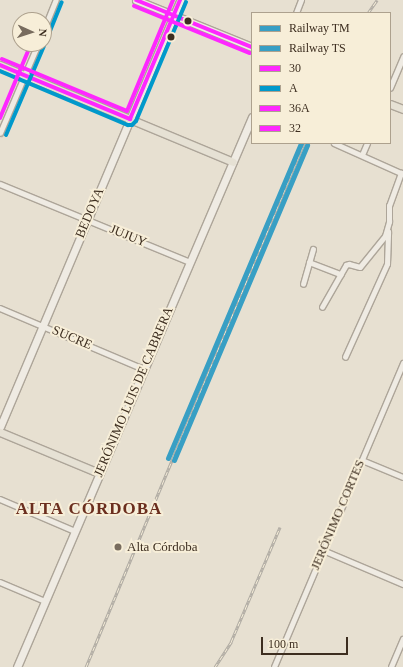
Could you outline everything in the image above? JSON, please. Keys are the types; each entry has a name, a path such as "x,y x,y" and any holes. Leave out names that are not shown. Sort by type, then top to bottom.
{"main road":[{"path":"136,0 251,48"},
{"name":"BEDOYA","path":"0,427 180,0"},
{"path":"0,65 233,162"},
{"path":"391,104 403,109"},
{"name":"JERÓNIMO LUIS DE CABRERA","path":"18,667 99,473 251,119"},
{"path":"0,432 99,473"}],"street":[{"path":"51,12 56,0"},
{"path":"296,12 301,0"},
{"path":"0,134 2,125 34,52"},
{"path":"391,86 403,57"},
{"path":"336,144 402,174 389,206 387,264 345,357"},
{"path":"362,155 367,144"},
{"name":"JUJUY","path":"0,184 190,262"},
{"path":"322,307 346,265 349,264 360,267 385,236 388,228"},
{"path":"303,284 313,249"},
{"path":"309,262 341,274"},
{"name":"SUCRE","path":"0,308 144,369"},
{"name":"JERÓNIMO CORTES","path":"276,666 323,550 403,363"},
{"path":"362,460 403,477"},
{"path":"0,500 75,531"},
{"path":"323,550 403,584"},
{"path":"0,582 45,601"},
{"path":"391,667 403,639"}],"railway":[{"path":"369,12 377,0"},
{"path":"86,667 304,144"},
{"path":"215,667 231,642 280,527"}],"rail line":[{"name":"TM","path":"168,458 301,144"},
{"name":"TS","path":"174,460 307,145"}],"transit line":[{"name":"30","path":"136,0 251,47"},
{"name":"36A","path":"2,59 127,111 173,0"},
{"name":"30","path":"0,65 130,119 180,0"},
{"name":"A","path":"52,26 62,2"},
{"name":"A","path":"0,71 128,125 132,125 136,121 186,2"},
{"name":"32","path":"134,6 250,53"},
{"name":"36A","path":"0,118 28,52"},
{"name":"A","path":"6,135 41,52"}],"place":[{"name":"Alta Córdoba","path":"118,547"}],"district":[{"name":"ALTA CÓRDOBA","path":"89,509"}]}
